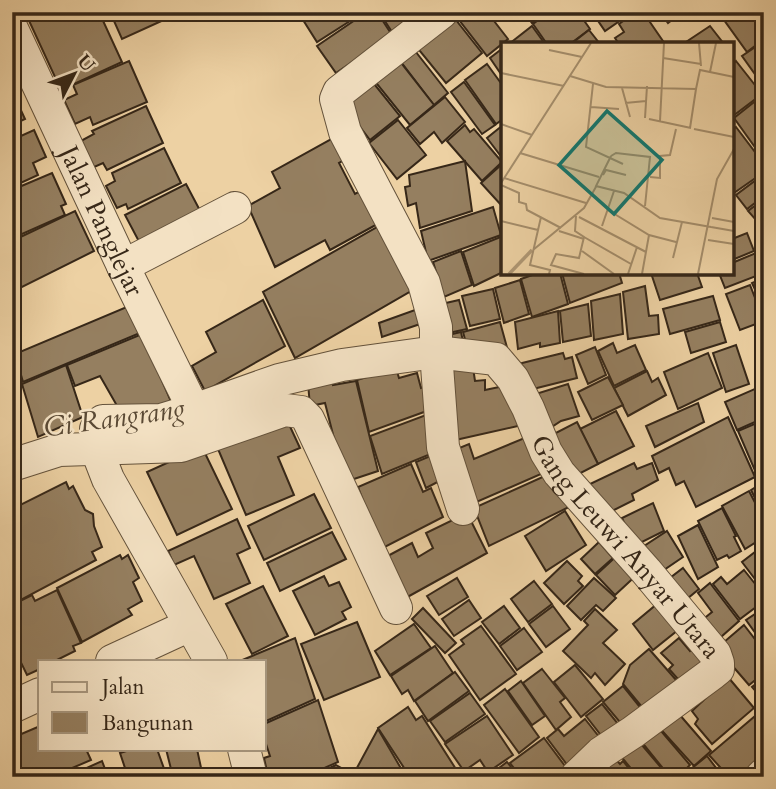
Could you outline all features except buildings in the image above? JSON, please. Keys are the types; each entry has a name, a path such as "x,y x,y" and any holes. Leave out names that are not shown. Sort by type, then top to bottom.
{"street":[{"path":"442,12 339,92 336,99 345,132 424,283 436,327 443,447 463,509"},
{"name":"Jalan Panglejar","path":"12,29 194,410"},
{"path":"123,266 235,208"},
{"path":"210,660 108,479 96,441 103,421 161,420 279,380 342,365 436,352"},
{"name":"Gang Leuwi Anyar Utara","path":"436,352 496,359 504,367 523,398 546,452 559,473 646,571 715,654 718,663 718,669 601,753 576,777"},
{"path":"12,465 96,441 181,446 285,410 302,412 308,419 397,608"},
{"path":"114,660 190,625"},
{"path":"12,707 38,695"},
{"path":"244,750 251,777"}],"water label":[{"name":"Ci Rangrang","path":"114,417"}]}
